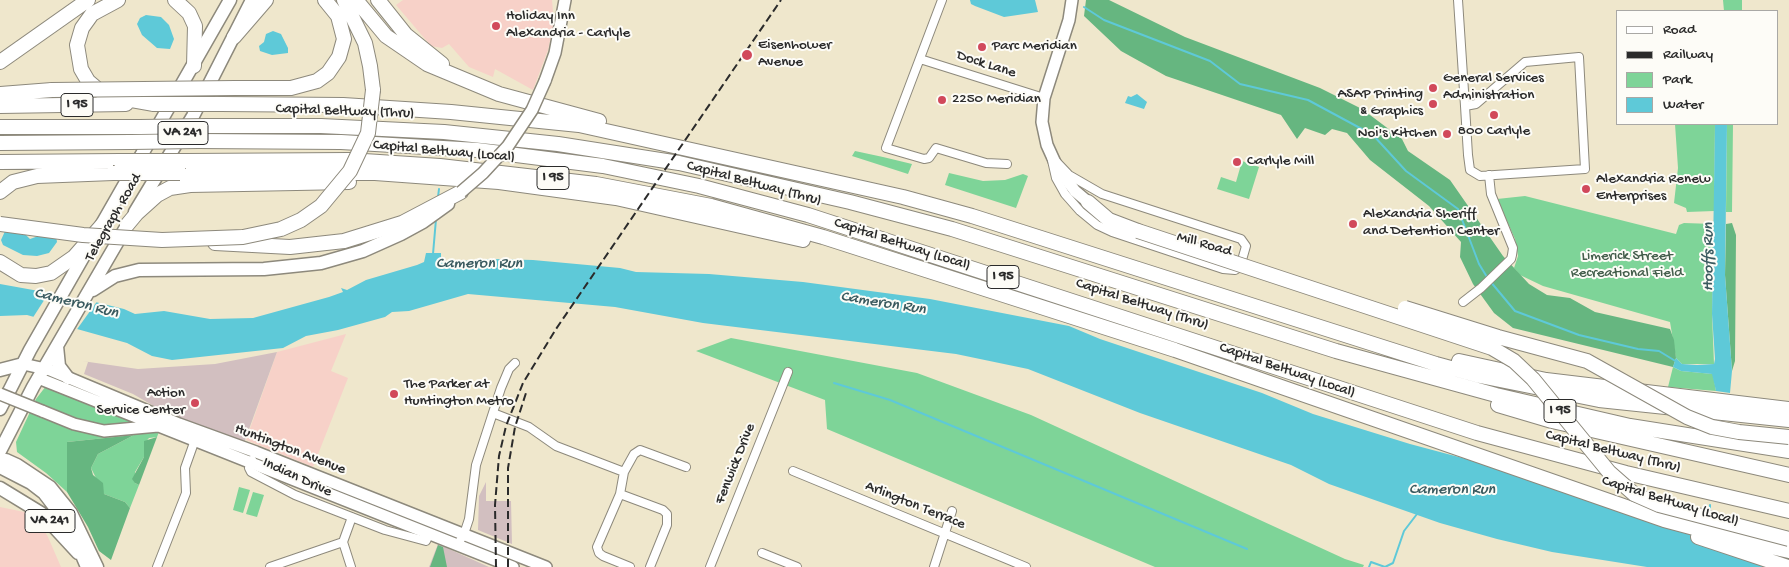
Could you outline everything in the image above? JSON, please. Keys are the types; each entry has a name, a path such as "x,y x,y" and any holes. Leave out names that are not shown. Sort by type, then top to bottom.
{"highway":[{"path":"0,62 88,0"},
{"path":"118,0 92,14 82,28 77,45 81,69 88,81 102,92 126,100 154,104"},
{"path":"175,0 189,13 195,26 197,39 194,66"},
{"path":"234,37 266,0"},
{"path":"0,94 52,90 291,88 317,81 328,73 339,57 344,40 338,16 325,0"},
{"path":"162,240 255,236 287,226 314,211 335,191 357,159 370,128 373,90 368,55 344,0"},
{"path":"356,0 376,26 403,50 427,64 508,96 613,125 633,137"},
{"path":"378,0 395,22 419,47 474,84"},
{"name":"I 95","path":"0,106 154,104 343,105 451,112 579,125 903,197 972,216 1436,364 1556,393 1651,406 1789,420"},
{"name":"Capital Beltway (Thru)","path":"0,127 321,126 444,132 558,144 679,163 850,202 962,232 1336,351 1562,412 1677,435 1789,451"},
{"name":"Capital Beltway (Thru)","path":"0,143 341,142 477,150 603,166 699,186 826,220 1477,433 1626,473 1789,511"},
{"name":"Capital Beltway (Local)","path":"0,162 116,167 183,167 348,160 596,184 674,198 776,223 1194,356 1664,520 1739,540 1789,550"},
{"path":"0,192 13,182 36,176 116,167"},
{"path":"183,167 375,172 499,182 588,193 643,203 909,264"},
{"path":"127,225 137,212 157,195 170,188 190,185 367,181 499,182"},
{"path":"0,224 83,235 270,247 326,244 384,230 423,214 461,192"},
{"path":"1088,202 1109,220 1139,227 1498,337 1587,361 1687,417 1712,427 1789,437"},
{"path":"0,262 21,275 36,276 51,273 74,257 103,224"},
{"path":"1139,227 1492,348 1514,361 1534,379 1609,472 1634,494 1659,505 1789,539"},
{"path":"1377,344 1546,380 1789,409"},
{"path":"1336,351 1437,387 1552,421 1789,475"},
{"path":"1741,404 1762,401 1789,403"},
{"path":"1664,520 1685,532 1718,545 1788,567"}],"main road":[{"name":"Telegraph Road","path":"0,409 30,350 230,0"},
{"name":"Telegraph Road","path":"0,451 41,373 55,353 127,225 193,116 252,0"},
{"name":"Mill Road","path":"1072,0 1069,20 1044,98 1043,130 1051,156 1068,184 1088,202"},
{"path":"89,293 108,279 127,272 162,269 284,269 343,257 401,234 422,222 483,174 508,146 532,110 545,82 555,53 565,1"},
{"path":"55,353 61,371 68,378"},
{"path":"0,370 23,364"},
{"name":"Huntington Avenue","path":"23,364 166,427 256,452 463,542 513,567"},
{"name":"Huntington Avenue","path":"41,373 68,378 196,435 250,463 430,533 546,567"},
{"path":"0,394 74,424 104,431 149,426 166,427"},
{"name":"VA 241","path":"0,462 6,460 17,465 50,486 71,512 97,567"},
{"name":"VA 241","path":"0,467 31,483 44,493 70,527 85,563"},
{"name":"VA 241","path":"4,490 41,512 85,563"}],"street":[{"path":"942,0 886,148 924,158 929,158 936,148 986,163 1007,164"},
{"path":"1458,0 1464,106 1469,165 1476,175 1585,169 1579,57 1530,60 1521,65 1476,104 1464,106"},
{"name":"Dock Lane","path":"920,59 1044,98"},
{"name":"Mill Road","path":"1051,156 1069,175 1102,194 1242,239 1246,246 1240,267 1235,270 1223,269 1117,234 1097,225 1080,211 1065,194 1056,178 1051,156"},
{"path":"1463,302 1509,260 1513,248 1491,194 1489,175"},
{"path":"463,542 469,519 473,476 509,369 515,363"},
{"name":"Fenwick Drive","path":"710,567 788,372"},
{"path":"493,413 529,427 556,446 624,472"},
{"path":"157,567 186,493 185,468 196,435"},
{"path":"630,567 603,556 599,553 598,547 620,494 624,472 634,454 640,450 686,466"},
{"name":"Indian Drive","path":"256,452 249,468 252,473 295,495 385,530 426,541 430,533"},
{"name":"Arlington Terrace","path":"793,471 1026,567"},
{"path":"620,494 667,514 667,525 650,567"},
{"path":"934,567 952,511"},
{"path":"352,517 343,542 352,567"},
{"path":"270,567 343,542"},
{"path":"762,553 796,567"}],"shaded area":[{"path":"403,0 552,0 554,23 548,50 533,90 495,69 493,77 469,67 449,44 442,48 431,46 396,5"},
{"path":"346,334 331,371 348,378 313,467 246,440 277,352"},
{"path":"277,352 244,443 166,413 133,394 84,374 88,362 82,361 138,369 215,364"},
{"path":"486,482 486,501 511,501 512,544 478,530 479,496"},
{"path":"0,507 34,514 48,537 61,567 0,567"},
{"path":"438,544 489,567 429,567"}],"green space":[{"path":"1086,0 1109,0 1185,37 1320,88 1362,109 1402,139 1408,151 1450,180 1503,256 1529,284 1547,295 1570,298 1595,312 1670,329 1674,340 1676,358 1673,367 1513,328 1494,313 1473,284 1460,257 1461,242 1429,206 1370,160 1347,133 1332,129 1325,135 1305,128 1297,139 1281,115 1166,76 1121,51 1084,16"},
{"path":"1723,0 1742,0 1742,10 1724,10"},
{"path":"1675,125 1715,125 1714,211 1687,212 1686,208 1674,203 1678,168"},
{"path":"1727,125 1733,125 1732,212 1726,212"},
{"path":"855,151 912,164 908,174 852,156"},
{"path":"1242,161 1259,167 1249,199 1217,189 1221,177 1236,182"},
{"path":"949,173 983,181 1005,180 1023,174 1028,176 1016,208 945,185"},
{"name":"Limerick Street Recreational Field","path":"1525,196 1676,234 1679,225 1684,223 1714,224 1712,314 1714,364 1682,364 1676,358 1670,322 1543,286 1520,275 1514,268 1518,256 1515,239 1497,199"},
{"path":"1732,223 1736,235 1735,361 1732,371 1725,275 1726,224"},
{"path":"731,338 917,373 1031,415 1345,559 1364,565 1363,567 1155,567 827,429 825,400 696,351"},
{"path":"1673,367 1681,371 1713,374 1716,391 1668,387"},
{"path":"46,386 142,421 114,428 71,417 36,402 31,411 76,429 160,429 157,437 149,438 144,444 144,457 135,472 135,483 139,485 130,508 125,502 104,494 91,468 98,454 134,435 67,442 67,492 46,473 17,452 16,442 36,399"},
{"path":"134,435 98,454 91,468 93,475 103,483 104,494 125,502 130,508 111,560 99,551 88,527 67,492 67,442"},
{"path":"157,437 139,485 132,479 144,457 144,441"},
{"path":"239,487 250,490 243,513 233,510"},
{"path":"253,492 264,495 257,517 246,514"},
{"path":"438,545 443,547 447,567 430,567"}],"water":[{"path":"970,0 1035,0 1038,12 1004,17 971,4"},
{"path":"146,15 161,17 169,25 174,39 170,49 157,48 142,35 137,24 140,18"},
{"path":"273,31 281,34 288,48 288,53 272,55 260,51 259,46 264,42 266,34"},
{"path":"1137,94 1147,102 1144,109 1125,103 1128,96 1131,97"},
{"path":"1715,125 1727,125 1725,275 1732,371 1730,393 1716,391 1712,374 1681,371 1673,367 1676,358 1682,364 1714,364 1712,314"},
{"path":"6,229 21,230 30,239 44,234 56,236 57,242 49,253 37,256 23,255 3,245 1,240"},
{"name":"Cameron Run","path":"426,253 441,253 441,259 446,262 492,259 533,260 620,268 636,272 709,274 803,282 930,299 1069,326 1100,339 1262,393 1313,414 1410,444 1789,545 1789,567 1647,567 1552,552 1497,539 1440,523 1329,484 1291,465 1140,413 1028,369 956,354 703,323 615,307 468,294 409,311 392,312 385,317 338,330 306,336 283,348 172,360 152,356 127,343 27,315 0,316 0,284 83,299 124,309 135,314 164,311 210,319 253,318 329,297 343,292 341,288 347,290 366,280 417,265 424,262"}],"pier":[{"path":"50,291 98,300 75,332 32,319"}],"waterway":[{"path":"1084,7 1104,20 1210,61 1240,84 1308,100 1373,135 1406,171 1458,209 1479,264 1487,277"},
{"path":"438,197 439,189"},
{"path":"433,254 436,219"},
{"path":"1490,281 1515,311 1579,335 1638,349 1659,351 1677,362"},
{"path":"834,383 890,400 1247,549"},
{"path":"1710,505 1710,513"},
{"path":"1369,567 1371,562 1385,567 1393,563 1404,531 1417,514"}],"railway":[{"path":"496,567 495,505 499,456 506,426 523,383 556,329 781,0"},
{"path":"508,567 508,468 515,427 526,393"}],"place":[{"name":"Holiday Inn Alexandria - Carlyle","path":"496,26"},
{"name":"Parc Meridian","path":"982,47"},
{"name":"Eisenhower Avenue","path":"747,55"},
{"name":"General Services Administration","path":"1433,88"},
{"name":"2250 Meridian","path":"942,100"},
{"name":"ASAP Printing & Graphics","path":"1433,104"},
{"name":"800 Carlyle","path":"1494,115"},
{"name":"Noi's Kitchen","path":"1447,134"},
{"name":"Carlyle Mill","path":"1237,162"},
{"name":"Alexandria Renew Enterprises","path":"1586,189"},
{"name":"Alexandria Sheriff and Detention Center","path":"1353,224"},
{"name":"The Parker at Huntington Metro","path":"394,394"},
{"name":"Action Service Center","path":"195,403"}],"water label":[{"name":"Hooffs Run","path":"1710,257"}]}
